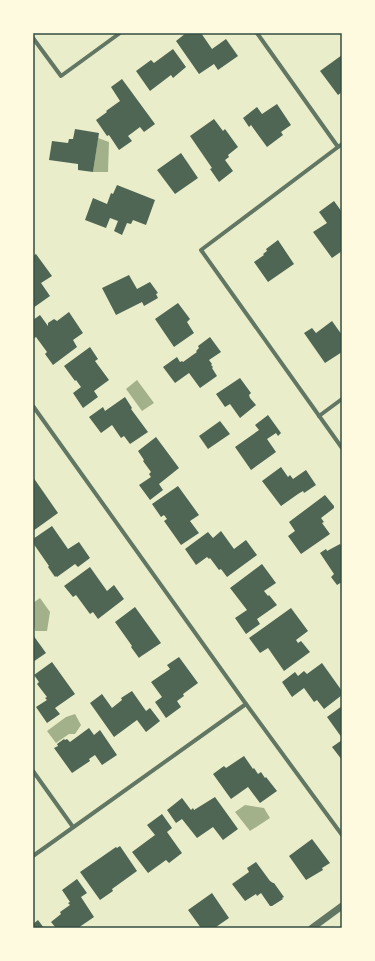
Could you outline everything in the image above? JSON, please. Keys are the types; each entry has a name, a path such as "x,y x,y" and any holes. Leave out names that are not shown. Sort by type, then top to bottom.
{"street":[{"path":"33,38 61,76 120,33"},
{"path":"257,33 340,145 201,250 342,448"},
{"path":"319,416 342,399"},
{"path":"33,406 246,704 342,835"},
{"path":"33,856 246,704"},
{"path":"33,771 73,826"},
{"path":"312,928 342,906"}],"shaded area":[{"path":"98,138 109,142 108,172 93,172"},
{"path":"137,380 154,403 142,411 126,389"},
{"path":"40,598 50,612 47,631 35,631 33,603"},
{"path":"75,714 81,725 75,734 69,734 56,743 47,731 66,717"},
{"path":"245,805 264,808 270,818 250,831 235,812"}],"building":[{"path":"186,33 201,33 212,49 226,39 238,56 218,70 214,64 199,74 176,41"},
{"path":"173,49 186,67 173,78 171,75 150,91 136,71 151,60 154,63"},
{"path":"342,55 342,92 338,95 320,71"},
{"path":"122,79 155,124 144,132 140,127 128,136 132,141 119,150 96,120 120,101 111,87"},
{"path":"277,104 291,125 281,132 283,135 267,147 251,125 249,127 243,118 257,107 262,114"},
{"path":"214,119 223,131 225,129 238,147 228,155 229,157 225,160 233,171 219,182 210,169 212,168 190,136"},
{"path":"75,129 99,133 93,172 78,170 78,164 49,160 52,141 68,143 69,139 73,139"},
{"path":"181,153 198,178 175,194 157,170"},
{"path":"117,185 155,200 146,225 133,220 131,224 127,223 122,235 114,231 118,221 110,218 106,228 85,220 93,198 107,204 111,193 113,194"},
{"path":"334,201 342,212 342,251 332,258 313,232 327,223 319,212"},
{"path":"278,240 294,264 268,282 254,262 264,255 263,254 267,251 266,249"},
{"path":"36,254 52,276 41,283 50,296 33,308 33,256"},
{"path":"129,275 137,289 150,282 158,293 156,294 158,298 144,306 142,302 116,315 102,288"},
{"path":"178,303 190,319 187,322 194,333 174,347 155,319"},
{"path":"69,312 83,333 73,340 77,347 53,365 45,354 47,352 36,337 33,339 33,320 40,315 48,326 48,323 54,319 57,321"},
{"path":"332,321 342,335 342,352 325,363 304,333 312,328 316,333"},
{"path":"210,337 221,352 209,360 217,376 200,388 189,373 175,383 163,367 177,357 180,362 183,362 197,352 196,351 199,348 198,346"},
{"path":"90,347 98,359 95,361 109,380 94,391 98,397 83,408 73,393 81,387 64,366"},
{"path":"240,378 251,393 249,395 250,398 256,405 240,418 230,404 225,407 216,394"},
{"path":"125,397 132,408 131,409 148,432 130,444 124,436 121,438 112,425 101,433 89,417 103,407 105,411"},
{"path":"268,415 281,433 278,436 276,433 267,439 276,452 251,470 235,447 259,430 255,425"},
{"path":"220,421 230,434 208,449 199,436"},
{"path":"156,437 179,468 159,484 163,490 150,500 139,485 151,477 149,474 151,472 138,451"},
{"path":"281,467 288,477 290,475 293,479 306,470 316,485 304,493 303,491 298,494 281,506 262,481"},
{"path":"33,477 58,513 33,531"},
{"path":"178,486 199,515 190,521 199,533 181,545 164,521 167,519 164,515 161,517 152,504"},
{"path":"325,495 334,506 334,508 321,518 324,522 322,523 330,534 301,554 288,536 295,531 289,522"},
{"path":"52,526 68,549 79,542 90,558 78,567 75,564 57,577 55,577 33,543 33,539"},
{"path":"221,531 234,549 246,540 257,555 227,577 221,569 219,570 210,558 209,559 207,557 196,565 185,549 208,532 213,538"},
{"path":"340,544 342,547 342,582 337,585 331,577 334,574 320,553"},
{"path":"262,564 276,583 264,591 277,605 257,619 260,624 246,634 235,618 247,610 230,588"},
{"path":"90,567 107,591 114,585 124,599 98,619 93,612 90,614 76,595 73,597 64,586"},
{"path":"135,607 161,643 139,658 115,622"},
{"path":"291,608 308,631 296,640 298,643 301,641 310,652 284,671 268,648 260,653 249,638"},
{"path":"33,635 46,653 33,662"},
{"path":"179,657 198,683 183,694 184,696 177,701 181,707 166,718 155,702 162,697 151,682 170,669 167,665"},
{"path":"52,662 75,694 55,708 60,714 47,723 36,707 47,700 45,698 47,697 37,684 39,682 34,675"},
{"path":"322,663 342,691 342,695 324,709 317,700 314,702 304,688 292,697 282,682 295,672 298,676 304,671 307,674"},
{"path":"132,691 146,711 150,708 160,721 146,732 137,720 114,737 90,703 102,694 112,708 122,700 121,698"},
{"path":"342,706 342,738 327,717"},
{"path":"89,728 94,735 100,730 117,755 102,765 95,755 89,759 90,761 72,773 54,748 64,739 67,739 70,742"},
{"path":"342,740 342,760 332,747"},
{"path":"244,756 253,769 254,768 258,774 261,772 277,791 260,803 248,787 231,799 213,774 224,766 226,768"},
{"path":"215,797 238,829 223,840 213,827 197,838 182,819 176,823 167,810 182,798 191,810 193,808 194,810"},
{"path":"162,814 172,828 167,832 182,853 169,863 166,860 148,873 132,852 155,835 147,825"},
{"path":"312,839 330,863 322,868 323,870 306,880 289,856"},
{"path":"120,846 137,871 112,889 113,891 100,900 80,872 116,847 117,848"},
{"path":"256,862 284,897 272,906 270,906 261,893 257,896 256,894 245,901 232,884 249,872 247,868"},
{"path":"77,879 87,893 81,897 94,917 78,928 56,928 51,922 61,914 60,912 70,905 68,903 70,902 62,890"},
{"path":"212,893 229,918 216,927 217,928 201,928 188,910"},
{"path":"38,920 44,928 33,928 33,924"}]}
